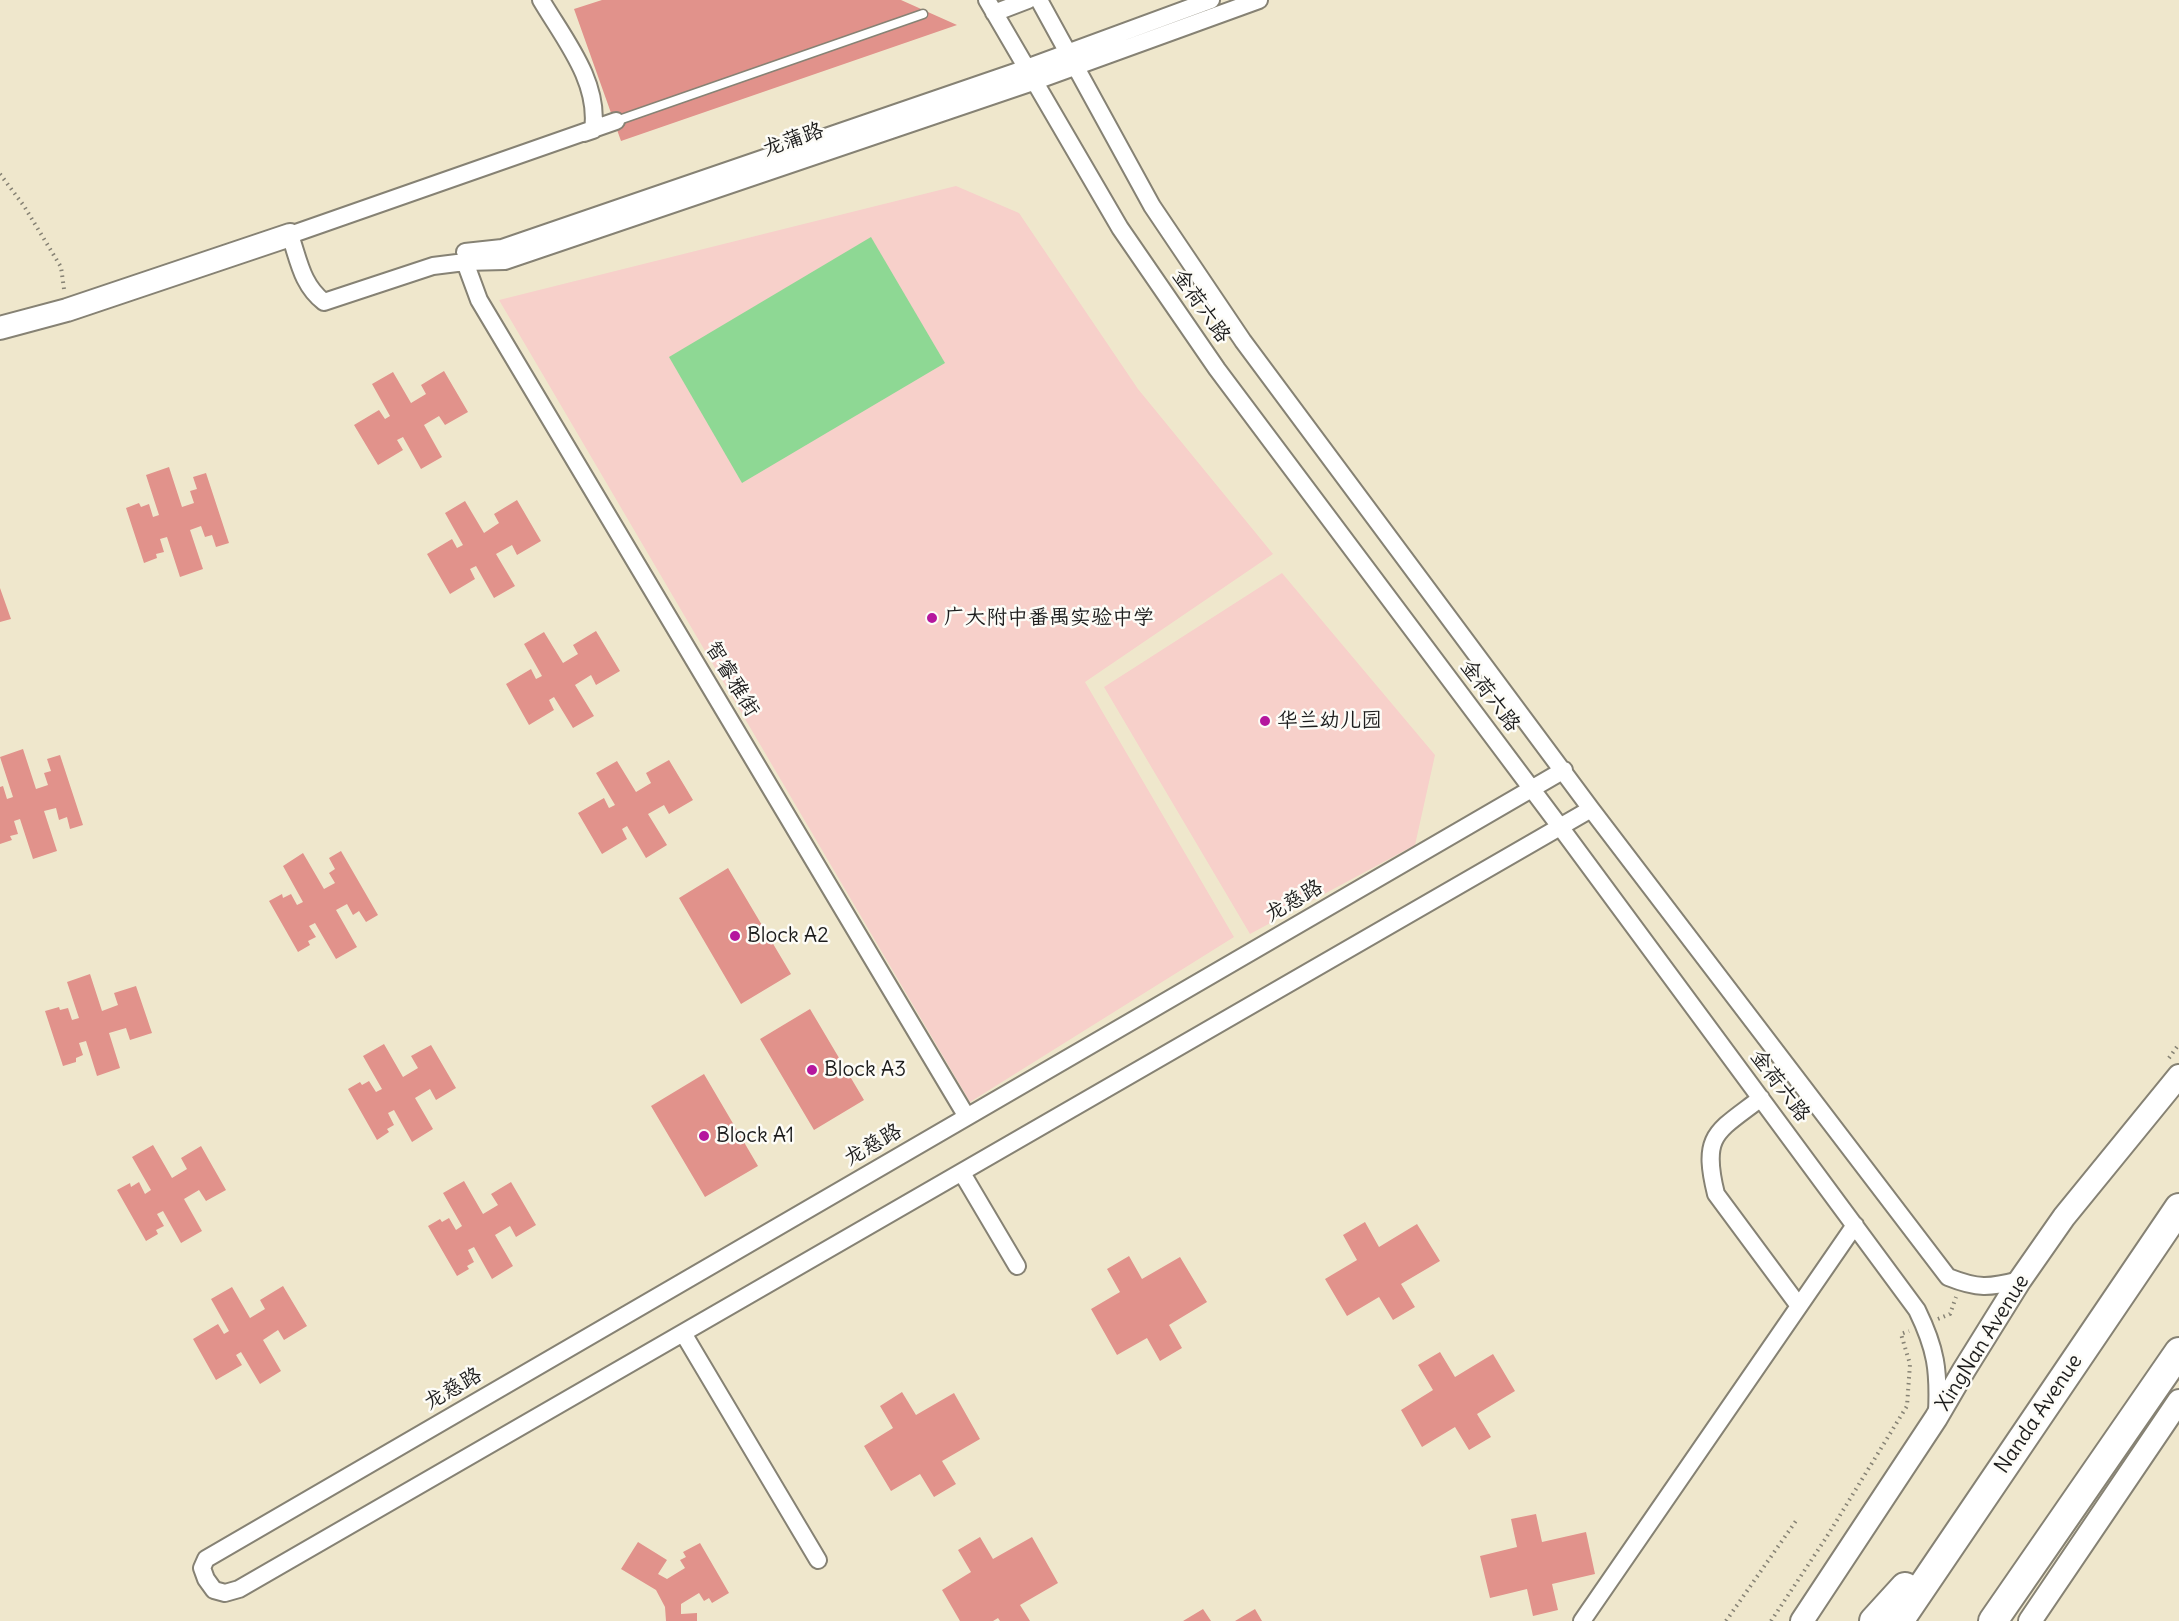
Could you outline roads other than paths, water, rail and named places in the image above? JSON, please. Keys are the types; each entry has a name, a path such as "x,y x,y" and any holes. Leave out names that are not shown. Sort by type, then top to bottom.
{"highway":[{"name":"Nanda Avenue","path":"1899,1621 2179,1208"},
{"path":"1993,1621 2179,1352"},
{"path":"1874,1621 1969,1516"}],"main road":[{"path":"0,328 67,310 302,231"},
{"name":"XingNan Avenue","path":"1802,1621 1936,1418 2020,1280 2064,1217 2179,1076"},
{"path":"2030,1621 2179,1401"}],"street":[{"path":"541,0 588,81 595,114 593,130"},
{"path":"991,6 1029,0"},
{"name":"金荷六路","path":"1040,0 1152,206 1244,341 1592,809 1948,1277 1974,1286 1992,1287 2020,1280"},
{"name":"龙蒲路","path":"328,294 433,266 505,261 1029,75 1211,0"},
{"name":"龙蒲路","path":"1072,59 1260,0"},
{"name":"金荷六路","path":"991,6 1029,75 1120,228 1217,369 1532,789 1917,1310 1935,1355 1939,1380 1936,1418"},
{"name":"龙蒲路","path":"328,294 434,256 502,248 1029,75"},
{"path":"328,294 324,302 313,294 305,282 302,231 616,121"},
{"name":"智睿雅街","path":"465,262 479,300 967,1117"},
{"name":"龙慈路","path":"683,1334 239,1589 225,1593 214,1590 206,1579 202,1568 206,1559 1564,770"},
{"path":"818,1560 683,1334 1592,809"},
{"path":"1761,1098 1719,1130 1709,1152 1711,1173 1716,1194 1798,1306"},
{"path":"962,1173 1017,1266"},
{"path":"1582,1621 1854,1225"}],"lane":[{"path":"616,121 923,14"}],"place":[{"name":"广大附中番禺实验中学","path":"932,618"},
{"name":"华兰幼儿园","path":"1265,721"},
{"name":"Block A2","path":"735,936"},
{"name":"Block A3","path":"812,1070"},
{"name":"Block A1","path":"704,1136"}]}
